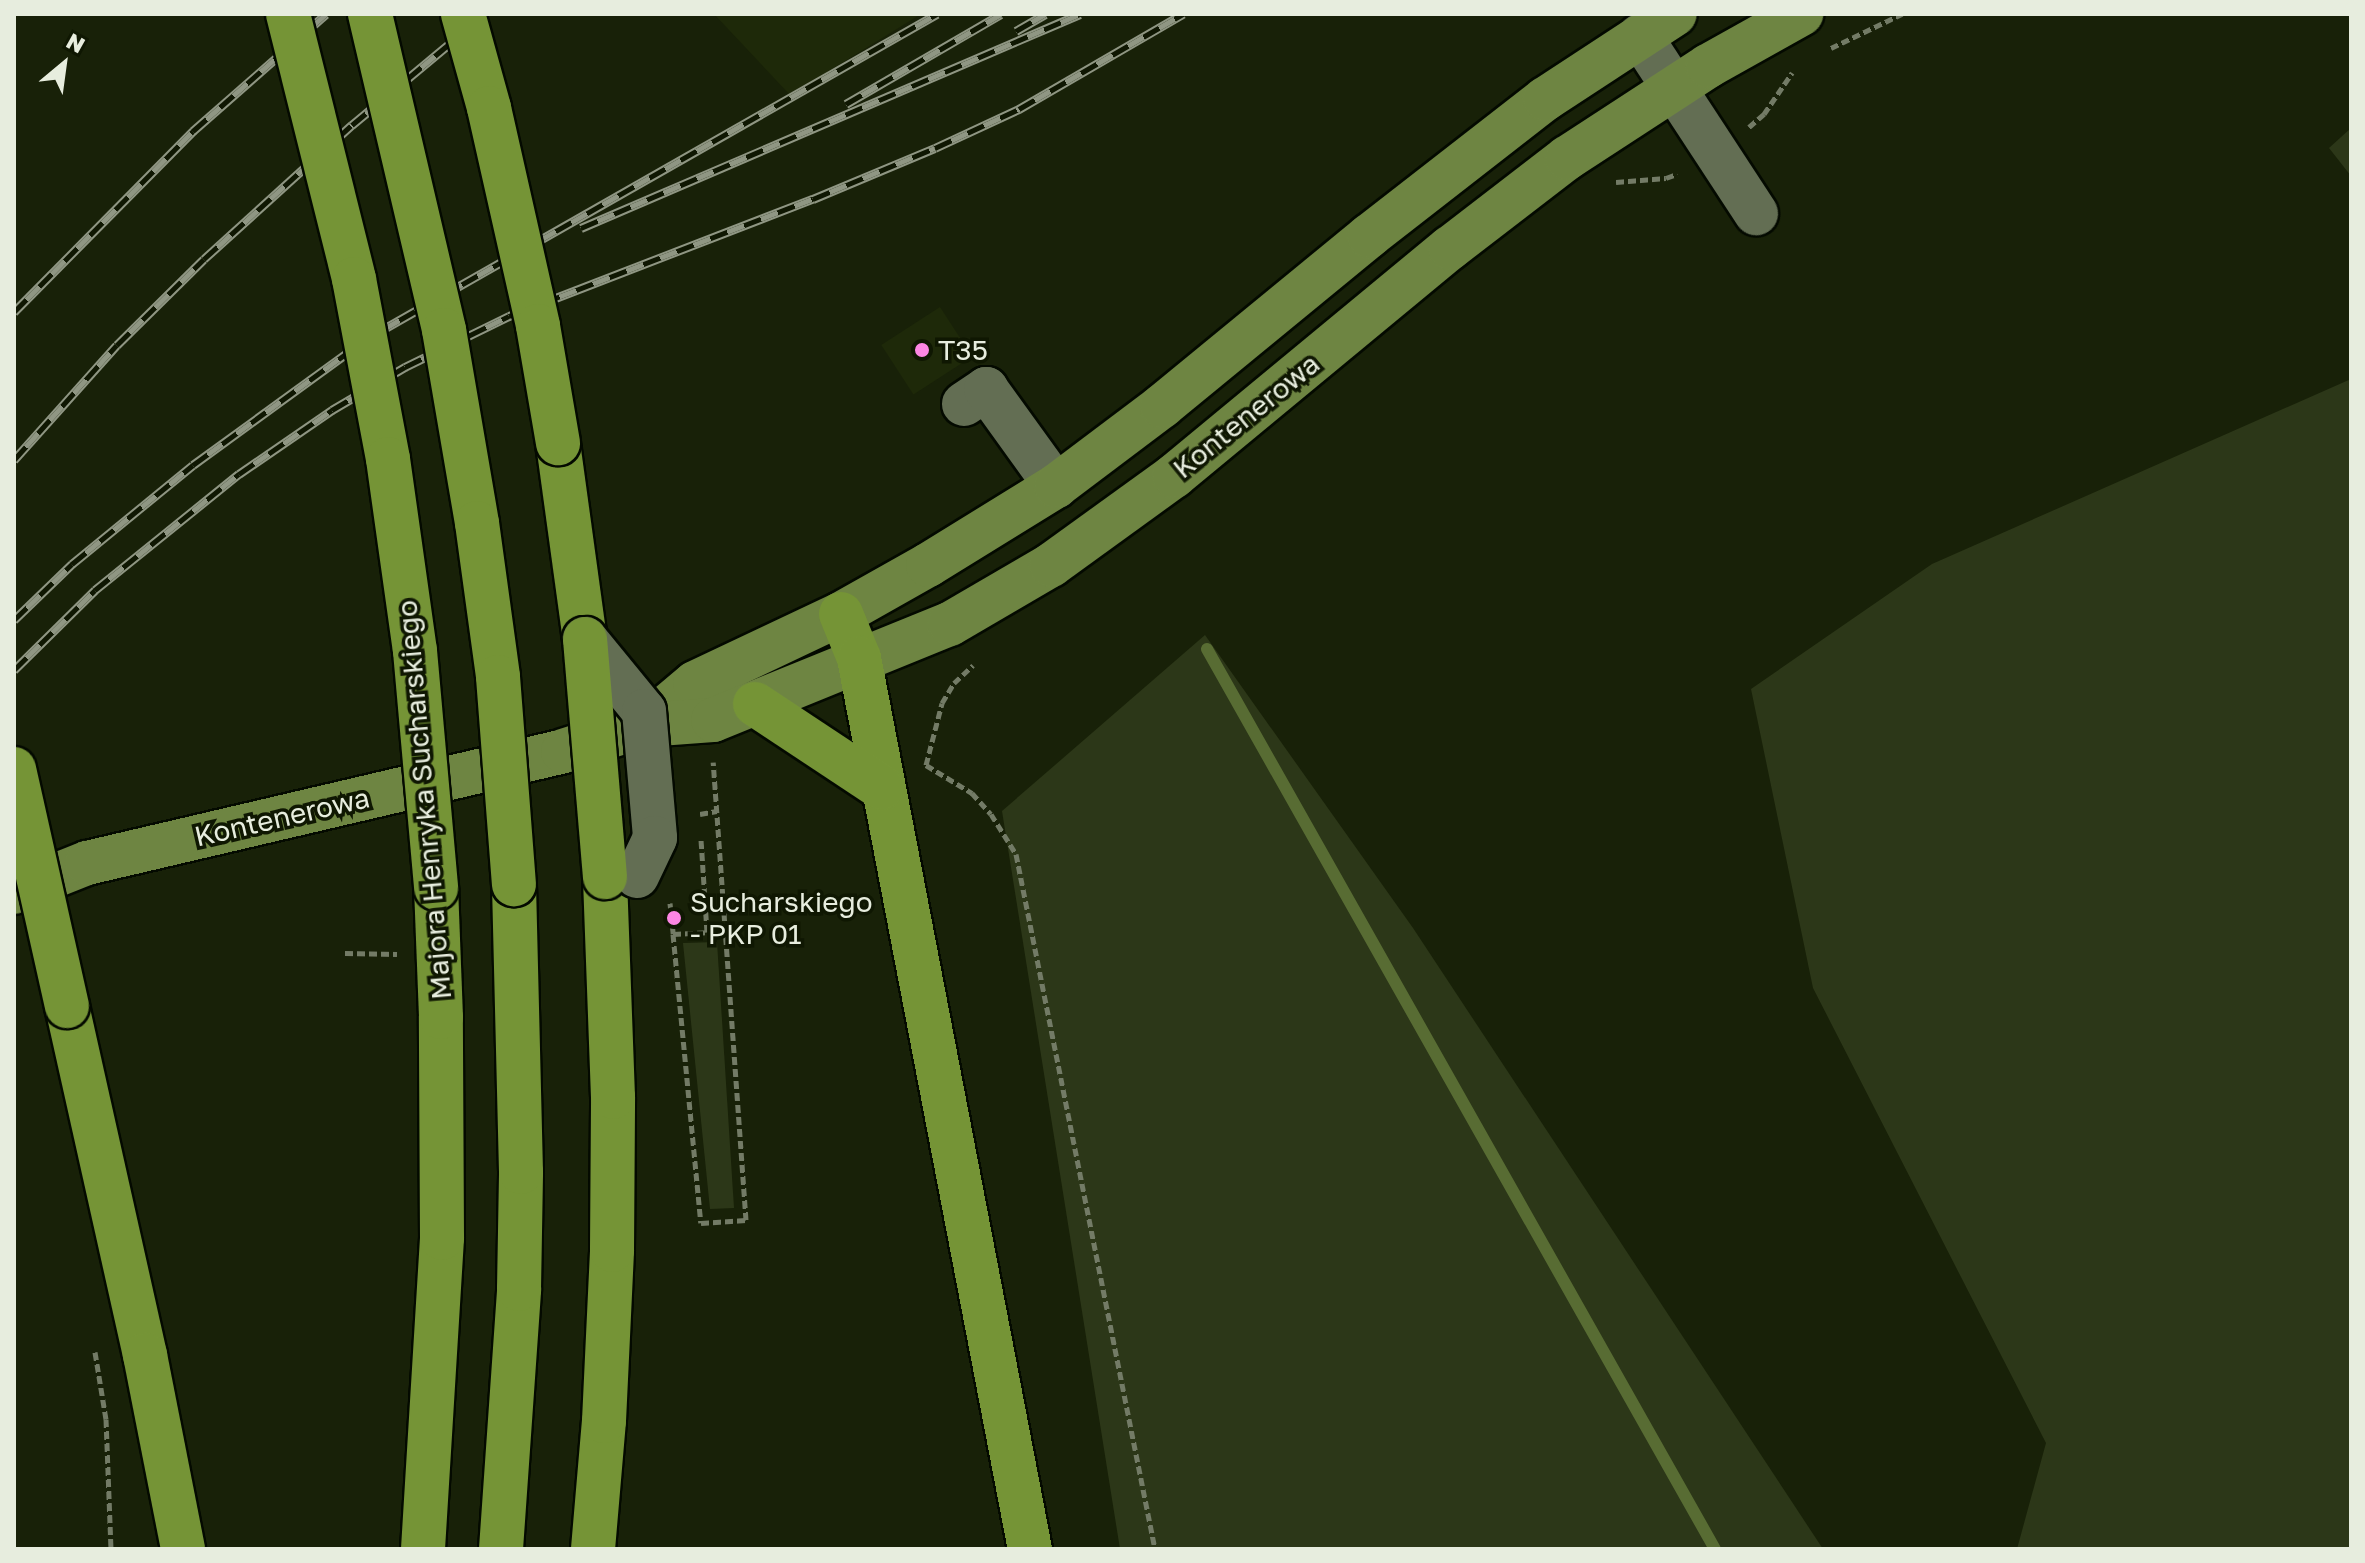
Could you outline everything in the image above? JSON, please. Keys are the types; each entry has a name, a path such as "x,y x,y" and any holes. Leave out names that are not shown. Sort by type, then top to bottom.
{"highway":[{"name":"Majora Henryka Sucharskiego","path":"288,14 354,279 388,459 415,651 436,888 441,1017 442,1238 435,1407 423,1549"},
{"path":"370,14 444,330 477,523 499,692 514,884 521,1172 519,1289 501,1549"},
{"path":"463,14 489,108 538,326 621,877 609,939 613,1097 612,1250 604,1421 593,1549"},
{"path":"841,614 859,658 1030,1549"},
{"path":"755,704 882,788"},
{"path":"14,769 145,1355 183,1549"}],"main road":[{"name":"Kontenerowa","path":"14,892 87,863 563,751 645,725 713,720 859,658 950,624 1051,565 1174,476 1462,239 1567,158 1674,88 1801,14"},
{"name":"Kontenerowa","path":"645,725 695,683 841,614 928,565 1056,486 1162,406 1369,236 1545,99 1658,25"}],"lane":[{"path":"1658,25 1674,88 1756,213"},
{"path":"964,404 986,389 1056,486"}],"path":[{"path":"702,854 707,932 676,934 701,1223 746,1220 713,753"},
{"path":"926,765 972,793 991,814 1016,854 1155,1549"},
{"path":"700,821 699,812 717,811"},
{"path":"345,953 406,955"}],"shaded area":[{"path":"714,14 921,14 790,95"},
{"path":"2351,128 2351,176 2329,148"},
{"path":"940,307 972,356 913,395 881,345"},
{"path":"2351,379 2351,1549 2017,1549 2046,1443 1813,988 1751,689 1932,564"},
{"path":"1205,635 1413,928 1823,1549 1120,1549 1002,811"},
{"path":"717,942 734,1208 710,1209 683,943"}],"waterway":[{"path":"1207,649 1715,1549"}],"railway":[{"path":"14,312 193,131 326,14"},
{"path":"14,460 117,345 204,259 352,125 485,14"},
{"path":"14,620 72,564 193,465 368,338 937,14"},
{"path":"846,104 1001,14"},
{"path":"1016,31 1046,14"},
{"path":"581,228 1080,14"},
{"path":"14,670 95,590 239,474 332,410 405,367 509,316 813,199 935,148 1019,109 1183,14"}],"place":[{"name":"T35","path":"922,350"},
{"name":"Sucharskiego - PKP 01","path":"674,918"}]}
